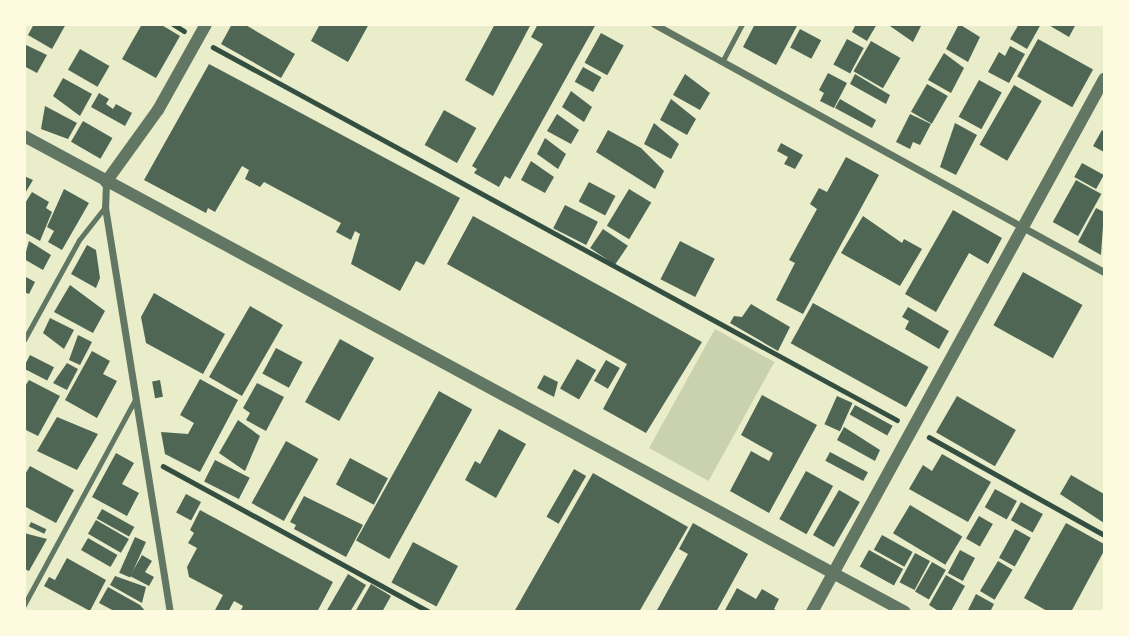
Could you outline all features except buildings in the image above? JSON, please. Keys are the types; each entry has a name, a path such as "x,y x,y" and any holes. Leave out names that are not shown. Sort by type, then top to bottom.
{"street":[{"path":"170,611 105,207 106,182 158,110 206,24"},
{"path":"654,24 1104,272"},
{"path":"812,611 1104,79"},
{"path":"24,136 905,611"}],"lane":[{"path":"722,62 743,24"},
{"path":"24,340 79,240 105,207"},
{"path":"24,605 135,398"}],"path":[{"path":"198,38 1104,535"},
{"path":"145,456 430,611"}],"green space":[{"path":"715,329 774,362 709,481 649,448"}]}
